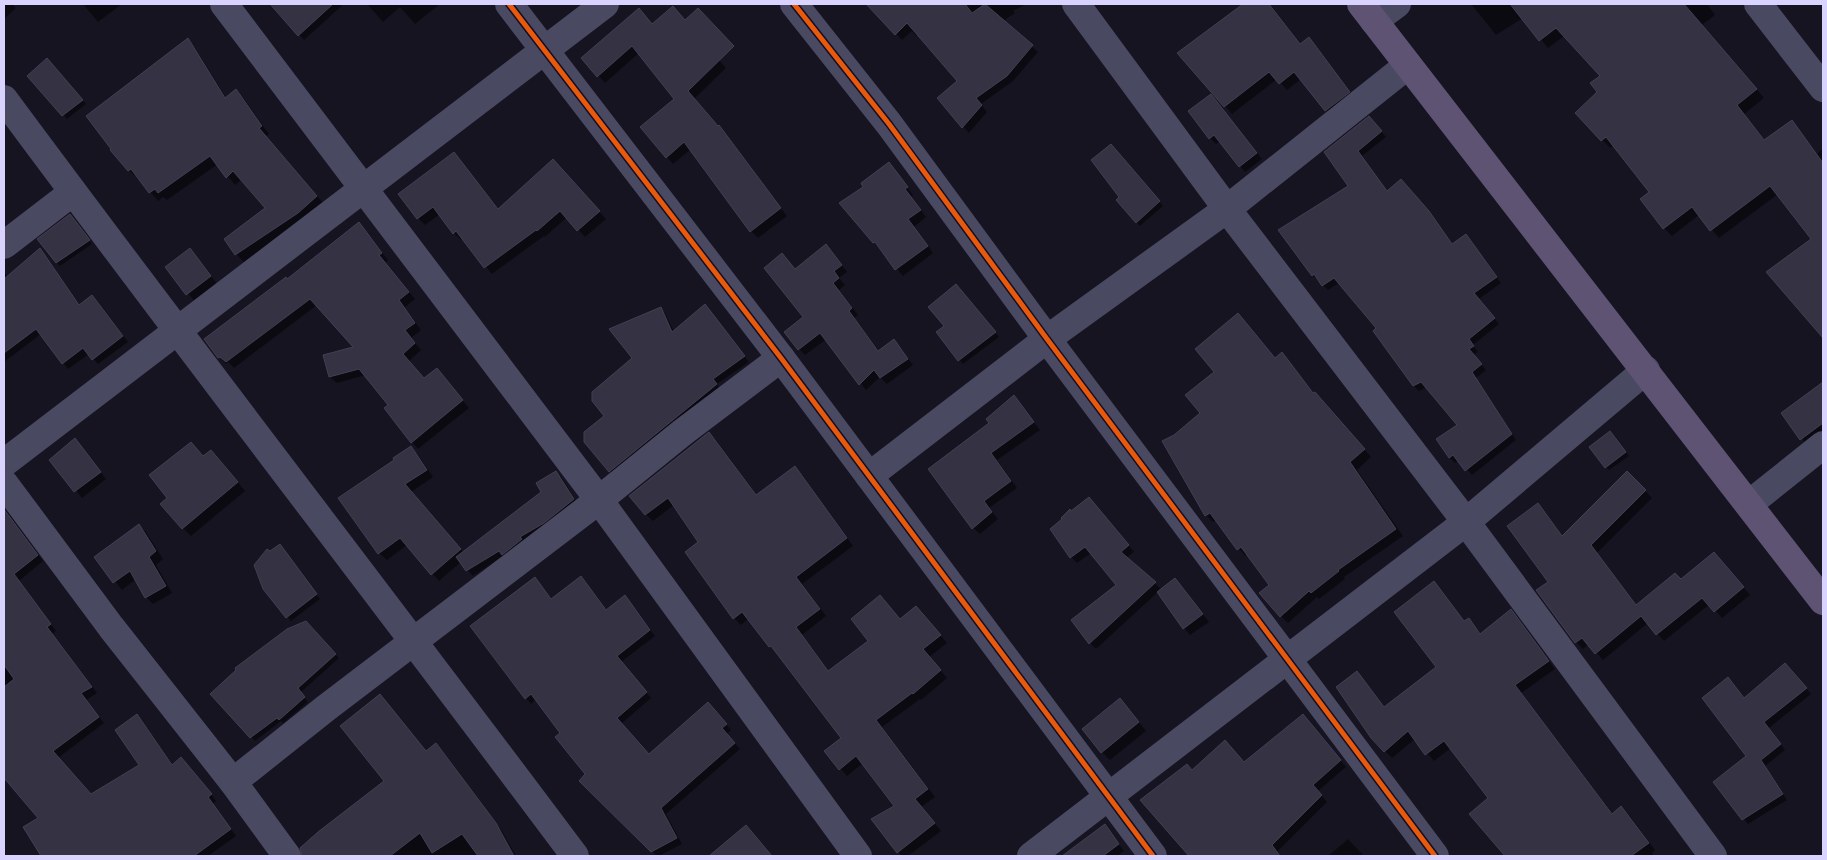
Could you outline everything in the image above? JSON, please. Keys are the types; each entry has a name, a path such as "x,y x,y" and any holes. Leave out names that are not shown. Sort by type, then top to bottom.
{"main road":[{"path":"1367,12 1750,504 1823,601"}],"street":[{"path":"224,4 599,500 858,856"},
{"path":"509,4 781,358 1153,856"},
{"path":"4,463 605,4"},
{"path":"794,4 889,124 1047,339 1434,856"},
{"path":"1076,4 1227,209 1466,522 1713,856"},
{"path":"1367,12 1397,4"},
{"path":"1758,4 1823,88"},
{"path":"869,476 1047,339 1227,209 1408,65"},
{"path":"4,99 177,332 415,641 575,856"},
{"path":"4,245 73,192"},
{"path":"233,782 326,708 599,500 683,432 781,358"},
{"path":"1031,856 1466,522 1646,370"},
{"path":"1750,504 1823,445"},
{"path":"4,483 111,627 233,782 287,856"}],"building":[{"path":"270,4 333,4 298,36"},
{"path":"866,4 965,4 972,13 985,4 1033,45 1007,76 976,98 982,105 962,128 937,98 957,81 907,23 895,35"},
{"path":"1243,4 1269,4 1300,44 1309,37 1350,92 1325,111 1294,72 1279,84 1269,72 1224,107 1177,53"},
{"path":"1510,4 1684,4 1757,89 1737,105 1764,140 1792,120 1823,163 1823,338 1766,272 1811,239 1770,186 1710,231 1692,207 1663,229 1640,199 1649,192 1606,137 1601,141 1575,113 1597,92 1590,83 1600,76 1556,28 1539,41"},
{"path":"673,6 685,20 698,8 734,46 688,91 719,125 781,208 750,232 684,142 666,158 640,127 674,99 632,46 597,77 581,58 639,8 652,24"},
{"path":"188,38 225,98 236,89 262,126 259,128 317,196 298,213 235,255 224,239 265,208 233,171 226,178 210,156 158,193 155,189 149,193 131,169 128,171 110,150 86,116"},
{"path":"47,58 83,100 62,116 27,76"},
{"path":"1211,94 1257,153 1239,167 1214,135 1209,139 1188,111"},
{"path":"1369,116 1382,131 1358,151 1387,191 1401,179 1429,211 1452,244 1466,234 1497,277 1474,293 1495,318 1469,339 1474,346 1469,349 1482,364 1472,372 1512,434 1465,471 1453,455 1449,458 1436,439 1457,425 1421,382 1413,386 1373,331 1376,328 1334,278 1322,286 1314,274 1312,276 1278,230 1348,186 1324,152"},
{"path":"1111,144 1160,201 1136,223 1116,200 1119,197 1091,160"},
{"path":"454,152 498,209 553,159 600,211 577,231 560,211 537,231 484,268 456,231 453,234 433,207 417,219 398,194"},
{"path":"889,162 908,187 905,189 921,210 908,219 928,246 895,270 875,242 873,243 839,203 863,187 861,183"},
{"path":"70,214 90,240 56,263 37,239"},
{"path":"359,222 382,253 379,255 409,292 399,300 415,323 405,330 415,343 403,354 424,378 437,368 463,400 411,443 384,408 388,405 359,369 329,377 323,355 353,347 310,299 226,362 220,357 218,358 204,339 286,277 287,279"},
{"path":"826,244 842,265 834,271 839,278 833,283 852,308 849,311 878,351 894,339 908,359 880,378 874,370 859,385 820,333 798,350 784,332 803,317 764,268 782,253 795,269"},
{"path":"40,248 79,305 92,295 123,336 92,360 83,348 62,364 36,329 4,353 4,279"},
{"path":"190,248 211,276 186,295 165,267"},
{"path":"956,284 996,332 958,361 936,332 944,326 928,307"},
{"path":"705,304 745,356 713,379 717,384 609,472 584,442 584,432 604,416 592,401 592,392 632,358 609,329 661,307 672,332"},
{"path":"1238,313 1275,358 1282,352 1313,393 1315,392 1365,449 1350,462 1396,529 1338,570 1311,593 1309,591 1280,617 1259,593 1269,585 1241,547 1237,550 1210,513 1205,516 1162,441 1174,435 1200,413 1185,395 1214,372 1195,349"},
{"path":"1823,382 1823,423 1800,440 1781,413"},
{"path":"1014,395 1034,422 991,453 1011,481 984,501 992,512 972,529 928,469 989,423 986,419"},
{"path":"1610,431 1626,452 1605,468 1589,447"},
{"path":"709,432 756,495 795,466 847,538 796,577 820,609 796,627 828,671 868,641 851,619 880,595 900,619 916,606 941,635 923,649 941,670 913,694 876,720 928,789 915,799 935,823 897,853 871,819 894,806 856,756 839,770 824,751 841,738 771,646 769,647 742,612 733,619 685,552 698,542 668,498 645,515 629,496"},
{"path":"75,438 101,472 74,492 49,460"},
{"path":"191,442 203,456 211,450 238,482 182,529 160,504 167,498 149,475"},
{"path":"411,446 427,470 405,484 461,549 431,575 400,538 378,554 338,498 394,460 393,458"},
{"path":"556,471 574,499 544,523 520,537 522,539 502,555 499,551 466,571 456,557 541,492 536,483"},
{"path":"1627,471 1646,490 1591,545 1636,605 1675,573 1681,579 1714,552 1744,587 1714,612 1702,598 1656,635 1641,616 1595,654 1582,638 1575,643 1536,590 1548,582 1507,526 1538,503 1562,536"},
{"path":"1089,497 1129,545 1121,552 1156,582 1089,644 1071,620 1116,585 1085,547 1070,558 1050,529 1070,509 1071,511"},
{"path":"4,509 38,555 14,574 51,624 47,627 92,687 81,693 99,717 53,751 91,794 139,765 115,730 137,714 172,765 181,757 212,794 208,797 231,829 194,856 41,856 23,827 38,818 4,778 4,687 14,679 4,665"},
{"path":"139,524 156,551 149,557 166,586 145,598 130,571 113,583 94,557"},
{"path":"280,544 317,594 286,618 263,589 254,565 267,549 270,551"},
{"path":"581,576 606,610 625,595 650,630 617,656 647,692 617,718 649,754 708,702 727,724 722,728 735,743 661,808 677,838 651,852 579,781 585,774 555,737 560,733 531,694 525,699 470,626 535,577 551,599"},
{"path":"1175,578 1203,614 1183,629 1157,592"},
{"path":"1434,581 1464,621 1469,618 1480,634 1511,609 1549,661 1515,685 1612,814 1621,806 1649,843 1631,856 1505,856 1469,814 1488,798 1444,741 1425,755 1408,731 1384,752 1371,738 1336,687 1357,671 1384,707 1436,667 1394,612"},
{"path":"306,621 336,654 298,688 305,697 279,720 277,718 250,738 210,694 236,670 235,668 287,629"},
{"path":"1785,663 1807,688 1764,722 1781,744 1761,760 1783,794 1742,820 1713,782 1746,756 1702,698 1728,677 1744,698"},
{"path":"380,694 426,751 436,743 496,823 514,856 478,856 462,834 432,853 420,833 390,856 302,856 300,848 384,781 340,726"},
{"path":"1120,698 1139,722 1101,753 1082,729"},
{"path":"1303,714 1341,760 1313,785 1322,795 1272,845 1280,856 1189,856 1140,800 1187,764 1192,770 1225,740 1244,762"},
{"path":"1105,824 1119,844 1103,856 1062,856"},
{"path":"746,825 772,856 709,856"}],"cycle path":[{"path":"509,4 781,358 1153,856"},
{"path":"794,4 889,124 1047,339 1435,856"}]}
